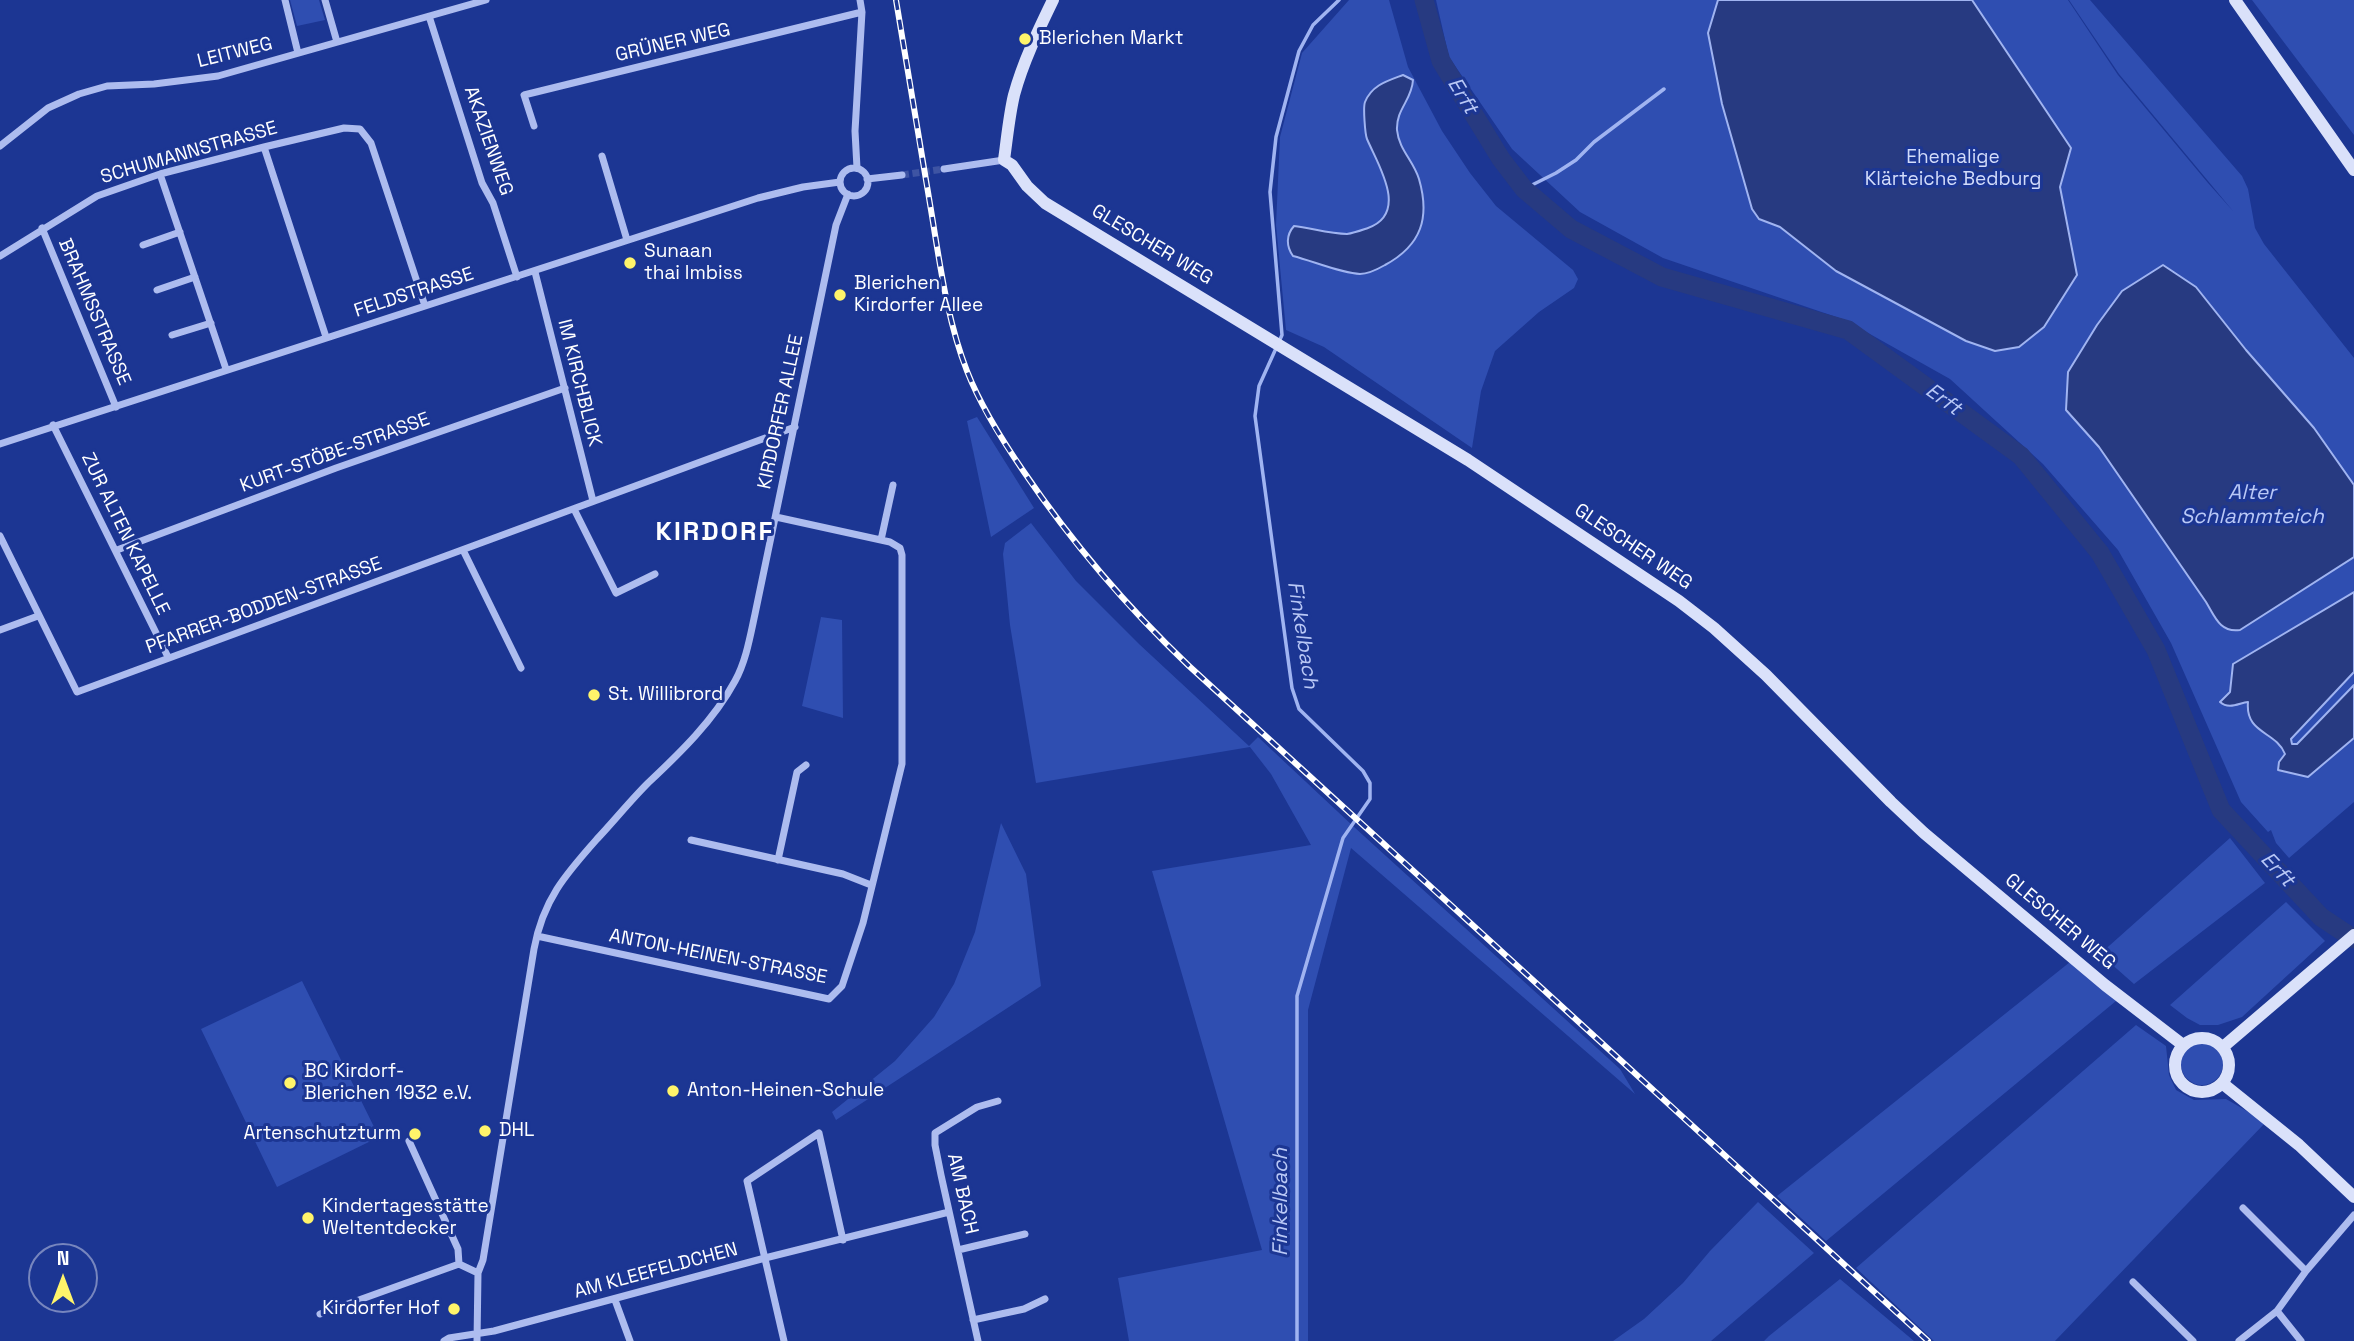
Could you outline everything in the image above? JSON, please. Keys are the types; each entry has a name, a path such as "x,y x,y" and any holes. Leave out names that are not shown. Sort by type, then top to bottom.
{"street":[{"path":"285,0 298,53"},
{"path":"325,0 337,42"},
{"name":"LEITWEG","path":"0,146 48,108 79,94 107,86 155,84 218,76 486,0"},
{"path":"857,168 855,131 862,12 860,0"},
{"path":"944,169 1004,160 1014,97 1027,57 1053,0"},
{"path":"2235,0 2354,170"},
{"name":"GRÜNER WEG","path":"534,126 524,94 862,12"},
{"name":"AKAZIENWEG","path":"429,16 482,183 492,203 517,277"},
{"name":"SCHUMANNSTRASSE","path":"0,256 97,196 160,174 264,147 344,128 360,129 371,142 425,306"},
{"path":"264,147 326,337"},
{"path":"602,156 627,240"},
{"name":"GLESCHER WEG","path":"1004,160 1012,165 1027,186 1045,202 1496,478 1679,601 1714,628 1766,675 1891,803 1924,833 2105,985 2183,1045"},
{"path":"857,168 867,179 867,186 861,194 848,194 843,191 840,182 845,172 857,168"},
{"path":"160,174 226,369"},
{"path":"867,179 902,175"},
{"name":"FELDSTRASSE","path":"0,444 758,198 803,187 840,182"},
{"name":"KIRDORFER ALLEE","path":"477,1337 478,1272 483,1260 542,915 564,877 650,781 688,744 725,697 744,661 795,427 835,225 848,194"},
{"name":"BRAHMSSTRASSE","path":"42,229 117,407"},
{"path":"143,245 180,232"},
{"name":"IM KIRCHBLICK","path":"535,272 593,501"},
{"path":"157,290 195,277"},
{"path":"172,335 211,323"},
{"name":"KURT-STÖBE-STRASSE","path":"117,550 336,468 565,388"},
{"name":"ZUR ALTEN KAPELLE","path":"53,425 168,657"},
{"name":"PFARRER-BODDEN-STRASSE","path":"38,616 77,692 795,427"},
{"path":"776,517 881,540 893,485"},
{"path":"574,509 616,593 655,574"},
{"path":"0,536 38,616 0,630"},
{"name":"ANTON-HEINEN-STRASSE","path":"537,936 829,999 842,986 863,923 902,764 902,555 900,548 881,540"},
{"path":"463,550 521,668"},
{"path":"778,860 797,772 806,765"},
{"path":"691,840 843,874 871,886"},
{"path":"2223,1047 2354,935"},
{"path":"2200,1038 2217,1042 2223,1047 2229,1070 2222,1083 2209,1091 2200,1092 2183,1084 2175,1067 2178,1052 2183,1045 2200,1038"},
{"path":"2222,1083 2299,1145 2354,1197"},
{"name":"AM BACH","path":"978,1341 934,1145 935,1133 978,1107 998,1101"},
{"path":"784,1341 747,1181 819,1133 844,1240"},
{"path":"409,1141 458,1248 459,1264"},
{"path":"2243,1208 2306,1271"},
{"name":"AM KLEEFELDCHEN","path":"444,1341 477,1337 765,1258 949,1212"},
{"path":"2239,1341 2277,1311 2306,1271 2354,1215"},
{"name":"AM BACH","path":"958,1250 1025,1234"},
{"path":"320,1314 459,1264 478,1272"},
{"path":"2133,1282 2193,1341"},
{"path":"973,1320 1024,1309 1045,1299"},
{"path":"615,1300 630,1341"},
{"path":"2277,1311 2301,1341"}],"green space":[{"path":"290,0 319,0 325,20 297,26"},
{"path":"1349,0 1389,0 1408,67 1442,131 1470,173 1496,206 1573,270 1578,279 1574,288 1539,312 1495,351 1481,391 1472,448 1324,347 1286,330 1276,225 1280,137 1302,53"},
{"name":"Ehemalige Klärteiche Bedburg","path":"1436,0 2068,0 2118,75 2233,211 2119,74 2069,0 2090,0 2242,176 2248,189 2255,228 2264,244 2354,358 2354,802 2289,858 2276,843 2271,830 2268,832 2241,802 2171,643 2118,550 2043,464 1950,379 1845,320 1663,258 1580,212 1512,149 1449,57"},
{"path":"2252,0 2354,0 2354,135"},
{"path":"977,417 1034,508 991,537 967,421"},
{"path":"1031,523 1076,581 1139,644 1249,746 1258,737 1620,1069 1635,1094 1351,848 1308,1010 1308,1341 1129,1341 1118,1278 1262,1250 1152,871 1311,845 1271,774 1250,747 1036,783 1010,625 1003,554 1005,543"},
{"path":"821,617 842,620 843,718 802,706"},
{"path":"1001,823 1026,874 1041,986 836,1120 832,1112 895,1061 934,1017 954,984 975,932"},
{"path":"2230,838 2265,883 2134,984 2100,954"},
{"path":"2286,902 2325,941 2242,1017 2218,1025 2200,1025 2170,1005"},
{"path":"2070,962 2116,1001 1826,1241 1777,1196"},
{"name":"BC Kirdorf- Blerichen 1932 e.V.","path":"302,981 379,1137 277,1187 201,1029"},
{"path":"2136,1025 2166,1046 2169,1075 2176,1090 2194,1100 2226,1099 2266,1122 2055,1341 1934,1341 1856,1268"},
{"path":"2202,1043 2217,1049 2223,1064 2217,1079 2202,1085 2187,1079 2181,1064 2187,1049"},
{"path":"1758,1202 1814,1253 1711,1341 1613,1341 1644,1319 1683,1283"},
{"path":"1840,1279 1914,1341 1764,1341 1769,1336"}],"water":[{"path":"1718,0 1972,0 2071,148 2060,187 2077,275 2044,327 2019,347 1995,351 1966,341 1836,271 1780,227 1759,219 1752,209 1722,104 1708,33"},
{"path":"1403,75 1413,80 1399,116 1397,130 1400,143 1419,179 1424,206 1420,229 1415,239 1398,257 1363,274 1293,256 1288,241 1294,226 1347,234 1368,228 1380,221 1387,211 1387,187 1367,139 1364,105 1376,88"},
{"name":"Alter Schlammteich","path":"2163,265 2196,287 2314,428 2354,485 2354,557 2240,630 2228,629 2215,618 2099,447 2066,410 2068,372 2097,325 2122,291"},
{"path":"2354,592 2354,672 2291,739 2292,744 2297,744 2354,685 2354,738 2308,777 2278,770 2279,762 2285,754 2281,746 2251,720 2248,702 2230,706 2220,702 2230,692 2233,664"}],"waterway":[{"name":"Finkelbach","path":"1297,1341 1297,996 1343,838 1370,799 1370,783 1363,771 1299,709 1292,688 1255,416 1259,386 1282,335 1270,192 1276,137 1299,51 1313,25 1339,0"},
{"name":"Erft","path":"1424,0 1441,61 1501,159 1524,189 1571,229 1662,277 1848,330 2021,456 2100,553 2156,650 2221,810 2321,917 2354,939"},
{"path":"1524,189 1576,160 1594,142 1664,89"}],"tunnel":[{"path":"902,175 944,169"}],"railway":[{"path":"896,0 941,271 960,352 992,423 1024,472 1081,549 1122,597 1189,666 1928,1341"}],"place":[{"name":"Blerichen Markt","path":"1025,39"},
{"name":"Sunaan thai Imbiss","path":"630,263"},
{"name":"Blerichen Kirdorfer Allee","path":"840,295"},
{"name":"St. Willibrord","path":"594,695"},
{"name":"BC Kirdorf- Blerichen 1932 e.V.","path":"290,1083"},
{"name":"Anton-Heinen-Schule","path":"673,1091"},
{"name":"DHL","path":"485,1131"},
{"name":"Artenschutzturm","path":"415,1134"},
{"name":"Kindertagesstätte Weltentdecker","path":"308,1218"},
{"name":"Kirdorfer Hof","path":"454,1309"}],"district":[{"name":"KIRDORF","path":"715,533"}]}
